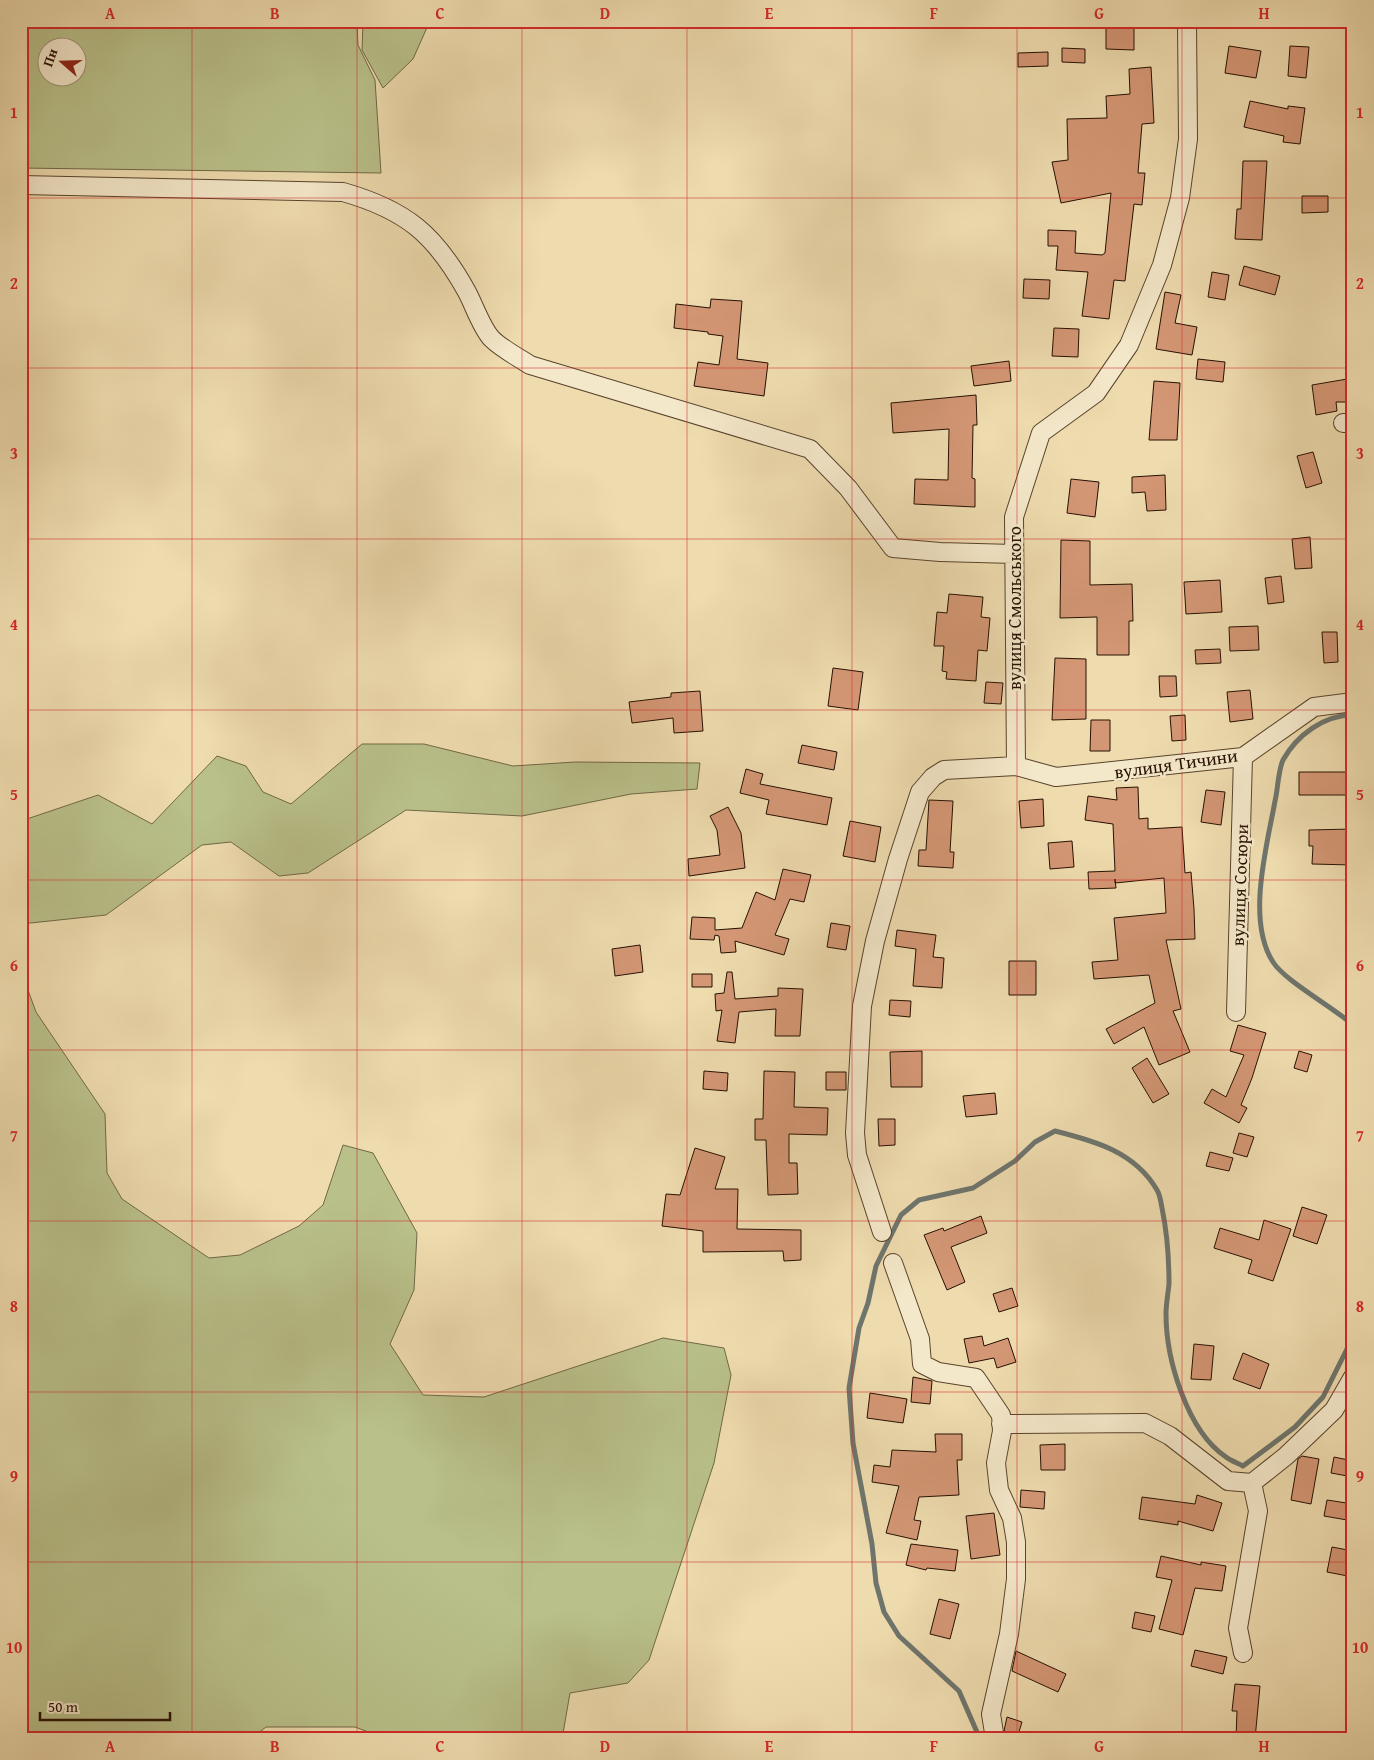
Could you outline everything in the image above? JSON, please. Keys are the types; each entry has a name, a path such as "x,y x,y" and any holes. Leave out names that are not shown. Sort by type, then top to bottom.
{"street":[{"name":"вулиця Смольського","path":"1016,766 1014,517 1041,433 1096,393 1129,345 1162,265 1180,198 1188,139 1187,21"},
{"path":"21,185 343,192 373,200 404,216 430,237 466,290 492,339 530,365 810,449 848,488 893,548 940,552 1014,554"},
{"name":"вулиця Тичини","path":"882,1232 857,1155 856,1133 862,1006 874,942 898,859 920,792 933,777 944,770 1016,766 1056,778 1243,757 1314,707 1353,702"},
{"name":"вулиця Сосюри","path":"1236,1012 1243,757"},
{"path":"893,1263 920,1339 922,1364 938,1372 976,1378 1000,1415 1002,1431 996,1463 999,1490 1012,1518 1016,1542 1016,1580 1009,1634 991,1714 994,1739"},
{"path":"1001,1424 1145,1423 1170,1436 1228,1480 1252,1482 1286,1456 1334,1410 1353,1378"},
{"path":"1243,1653 1238,1628 1258,1511 1252,1482"}],"green space":[{"path":"21,21 357,21 358,45 375,80 381,173 21,168"},
{"path":"363,21 436,21 429,23 413,59 383,88 362,50"},
{"path":"362,744 424,744 513,766 575,762 700,763 697,789 631,794 522,816 406,810 308,873 279,876 231,842 202,845 106,915 21,924 21,821 98,795 152,824 217,756 246,766 263,792 291,804"},
{"path":"21,971 36,1012 105,1114 107,1173 122,1199 209,1258 240,1255 299,1226 323,1205 343,1145 373,1153 417,1233 414,1290 390,1344 423,1395 484,1397 663,1338 724,1348 731,1375 714,1463 649,1660 628,1683 570,1693 562,1739 387,1739 355,1727 266,1727 251,1739 21,1739"}],"building":[{"path":"1106,21 1134,21 1134,50 1106,49"},
{"path":"1229,46 1261,51 1256,78 1225,73"},
{"path":"1290,46 1309,47 1306,78 1288,76"},
{"path":"1062,48 1085,49 1085,63 1062,62"},
{"path":"1048,52 1048,66 1018,67 1018,53"},
{"path":"1151,67 1154,123 1142,124 1138,173 1145,173 1142,205 1134,204 1125,281 1114,280 1109,319 1082,316 1088,272 1056,270 1058,246 1048,246 1048,230 1076,231 1075,253 1102,255 1105,253 1111,193 1061,203 1052,162 1068,160 1067,119 1107,118 1106,96 1130,94 1129,69"},
{"path":"1250,101 1288,109 1288,106 1305,108 1300,144 1283,142 1284,136 1244,127"},
{"path":"1243,161 1267,161 1262,240 1235,239 1237,209 1241,209"},
{"path":"1302,196 1328,196 1328,212 1302,213"},
{"path":"1244,266 1280,276 1275,295 1239,285"},
{"path":"1212,272 1229,275 1225,300 1208,297"},
{"path":"1024,279 1050,280 1049,299 1023,298"},
{"path":"1165,292 1181,295 1175,323 1197,327 1192,355 1156,349"},
{"path":"711,299 742,301 737,359 768,363 764,396 694,386 698,362 719,365 723,336 708,334 708,332 674,328 676,304 710,308"},
{"path":"1054,328 1079,329 1078,357 1052,356"},
{"path":"1198,359 1225,362 1223,382 1196,379"},
{"path":"1009,361 1011,381 974,386 971,366"},
{"path":"1353,378 1353,402 1336,402 1337,411 1316,415 1312,385"},
{"path":"1154,381 1180,383 1177,440 1149,440"},
{"path":"976,395 977,425 973,425 972,478 975,479 975,507 914,504 915,479 948,480 949,429 893,433 891,403"},
{"path":"1313,452 1322,483 1306,488 1297,456"},
{"path":"1165,475 1166,510 1147,511 1145,492 1132,493 1132,477"},
{"path":"1071,479 1099,482 1095,517 1067,513"},
{"path":"1310,537 1312,568 1295,569 1292,539"},
{"path":"1061,540 1090,541 1090,585 1132,584 1133,621 1129,621 1129,655 1097,655 1097,617 1060,618"},
{"path":"1281,576 1284,602 1268,604 1265,578"},
{"path":"1220,580 1222,612 1186,614 1184,582"},
{"path":"949,594 983,597 981,617 990,618 987,651 978,650 976,681 946,679 947,672 942,671 944,646 934,646 937,612 947,613"},
{"path":"1258,626 1259,650 1230,651 1229,627"},
{"path":"1322,632 1337,632 1338,662 1324,663"},
{"path":"1220,649 1221,663 1196,664 1195,650"},
{"path":"1055,658 1086,659 1086,719 1052,720"},
{"path":"833,668 863,672 858,710 828,706"},
{"path":"1159,676 1176,676 1177,696 1160,697"},
{"path":"986,682 1003,683 1001,704 984,703"},
{"path":"1250,690 1253,719 1230,722 1227,692"},
{"path":"700,691 703,731 674,733 673,718 632,723 629,702 671,697 671,693"},
{"path":"1185,715 1186,740 1172,741 1170,716"},
{"path":"1091,720 1110,720 1110,751 1090,751"},
{"path":"802,745 837,752 834,770 798,763"},
{"path":"746,769 763,774 760,784 832,798 827,825 766,814 769,800 740,793"},
{"path":"1299,772 1353,772 1353,795 1299,795"},
{"path":"1138,787 1139,819 1148,818 1148,829 1182,827 1185,873 1191,872 1194,909 1195,939 1166,940 1181,1009 1173,1011 1190,1052 1159,1065 1144,1027 1114,1044 1106,1029 1155,1003 1149,975 1094,979 1092,962 1118,960 1114,918 1166,913 1164,878 1115,883 1116,888 1089,889 1088,872 1115,871 1113,824 1085,820 1088,796 1117,800 1116,788"},
{"path":"1206,790 1225,792 1221,825 1201,822"},
{"path":"1043,799 1044,826 1021,828 1019,801"},
{"path":"929,800 953,801 950,852 954,852 953,868 918,866 919,850 926,850"},
{"path":"728,807 741,833 745,868 689,876 688,859 720,855 717,830 710,816"},
{"path":"850,821 881,827 875,862 843,856"},
{"path":"1353,829 1353,865 1312,864 1313,846 1309,846 1309,830"},
{"path":"1072,841 1074,867 1050,869 1048,843"},
{"path":"783,869 811,875 804,902 790,899 775,935 789,939 784,955 735,941 736,952 721,953 719,936 715,935 714,940 690,939 692,917 715,918 715,930 742,928 756,892 775,900"},
{"path":"831,923 850,926 846,950 827,947"},
{"path":"897,930 936,935 933,957 944,958 942,988 913,986 916,949 895,946"},
{"path":"640,945 643,972 615,976 612,949"},
{"path":"1009,961 1036,961 1036,995 1009,995"},
{"path":"727,972 732,972 735,999 778,996 778,988 803,989 800,1036 775,1036 776,1009 739,1012 735,1043 717,1041 722,1010 716,1011 715,994 724,993"},
{"path":"692,974 712,974 712,987 692,987"},
{"path":"890,1000 911,1001 910,1017 889,1015"},
{"path":"1238,1025 1266,1033 1252,1078 1241,1105 1247,1108 1239,1123 1204,1103 1212,1089 1226,1097 1244,1055 1230,1051"},
{"path":"922,1051 922,1087 891,1087 890,1052"},
{"path":"1299,1051 1312,1055 1307,1072 1294,1068"},
{"path":"1147,1058 1169,1094 1153,1103 1132,1068"},
{"path":"704,1071 728,1073 727,1091 703,1089"},
{"path":"764,1071 795,1072 794,1107 828,1108 827,1135 789,1134 789,1163 797,1163 798,1194 768,1195 766,1140 755,1140 755,1119 763,1119"},
{"path":"826,1072 846,1072 846,1090 826,1090"},
{"path":"995,1093 997,1114 966,1117 963,1096"},
{"path":"878,1119 895,1119 895,1145 879,1146"},
{"path":"1239,1133 1254,1137 1247,1157 1233,1153"},
{"path":"695,1148 725,1157 715,1189 738,1189 737,1229 801,1230 801,1260 784,1261 783,1251 703,1252 703,1231 662,1226 666,1194 680,1195"},
{"path":"1210,1152 1233,1158 1229,1171 1206,1166"},
{"path":"1302,1207 1327,1215 1317,1244 1293,1236"},
{"path":"981,1216 987,1233 951,1247 965,1282 947,1290 924,1235 943,1228 944,1231"},
{"path":"1264,1220 1291,1229 1273,1281 1248,1273 1252,1260 1214,1248 1220,1228 1259,1240"},
{"path":"1012,1288 1018,1306 999,1312 993,1294"},
{"path":"982,1336 984,1346 1008,1338 1016,1362 997,1368 994,1358 969,1363 964,1339"},
{"path":"1194,1344 1214,1346 1211,1380 1191,1379"},
{"path":"1243,1353 1269,1364 1260,1389 1233,1379"},
{"path":"913,1377 932,1381 930,1404 911,1402"},
{"path":"870,1393 907,1399 903,1423 867,1418"},
{"path":"935,1434 962,1434 962,1460 957,1460 959,1495 919,1497 914,1520 921,1521 917,1540 886,1533 899,1486 872,1482 874,1465 890,1467 892,1450 936,1452"},
{"path":"1065,1444 1065,1470 1041,1470 1040,1445"},
{"path":"1302,1456 1319,1459 1311,1504 1291,1500 1298,1459"},
{"path":"1334,1457 1353,1461 1353,1477 1331,1473"},
{"path":"1021,1490 1045,1492 1044,1509 1020,1507"},
{"path":"1197,1495 1222,1503 1213,1531 1178,1521 1178,1525 1139,1519 1142,1497 1195,1504"},
{"path":"1327,1500 1353,1504 1353,1521 1324,1516"},
{"path":"994,1513 1000,1555 971,1559 966,1516"},
{"path":"911,1544 958,1550 955,1571 927,1568 926,1570 906,1565"},
{"path":"1332,1547 1353,1551 1353,1577 1327,1572"},
{"path":"1161,1556 1201,1565 1201,1562 1226,1566 1222,1591 1195,1588 1183,1635 1159,1629 1172,1580 1156,1577"},
{"path":"939,1599 959,1604 950,1639 930,1634"},
{"path":"1135,1612 1155,1616 1151,1632 1132,1628"},
{"path":"1195,1650 1227,1657 1223,1674 1191,1666"},
{"path":"1016,1651 1066,1674 1058,1692 1012,1671"},
{"path":"1235,1684 1260,1686 1255,1739 1236,1739 1237,1711 1232,1711"},
{"path":"1007,1717 1022,1722 1018,1735 1004,1731"}],"waterway":[{"path":"1353,715 1332,719 1312,728 1296,742 1283,760 1264,861 1260,904 1261,925 1265,945 1273,962 1298,986 1353,1025"},
{"path":"980,1739 959,1691 899,1636 884,1612 876,1583 872,1544 853,1443 849,1388 859,1328 868,1303 876,1266 901,1215 919,1200 973,1188 1015,1161 1035,1142 1055,1131 1099,1144 1126,1157 1148,1177 1157,1190 1160,1199 1164,1217 1169,1265 1166,1310 1167,1332 1170,1352 1181,1393 1200,1430 1212,1445 1228,1458 1243,1466 1295,1427 1323,1397 1353,1337"}]}
